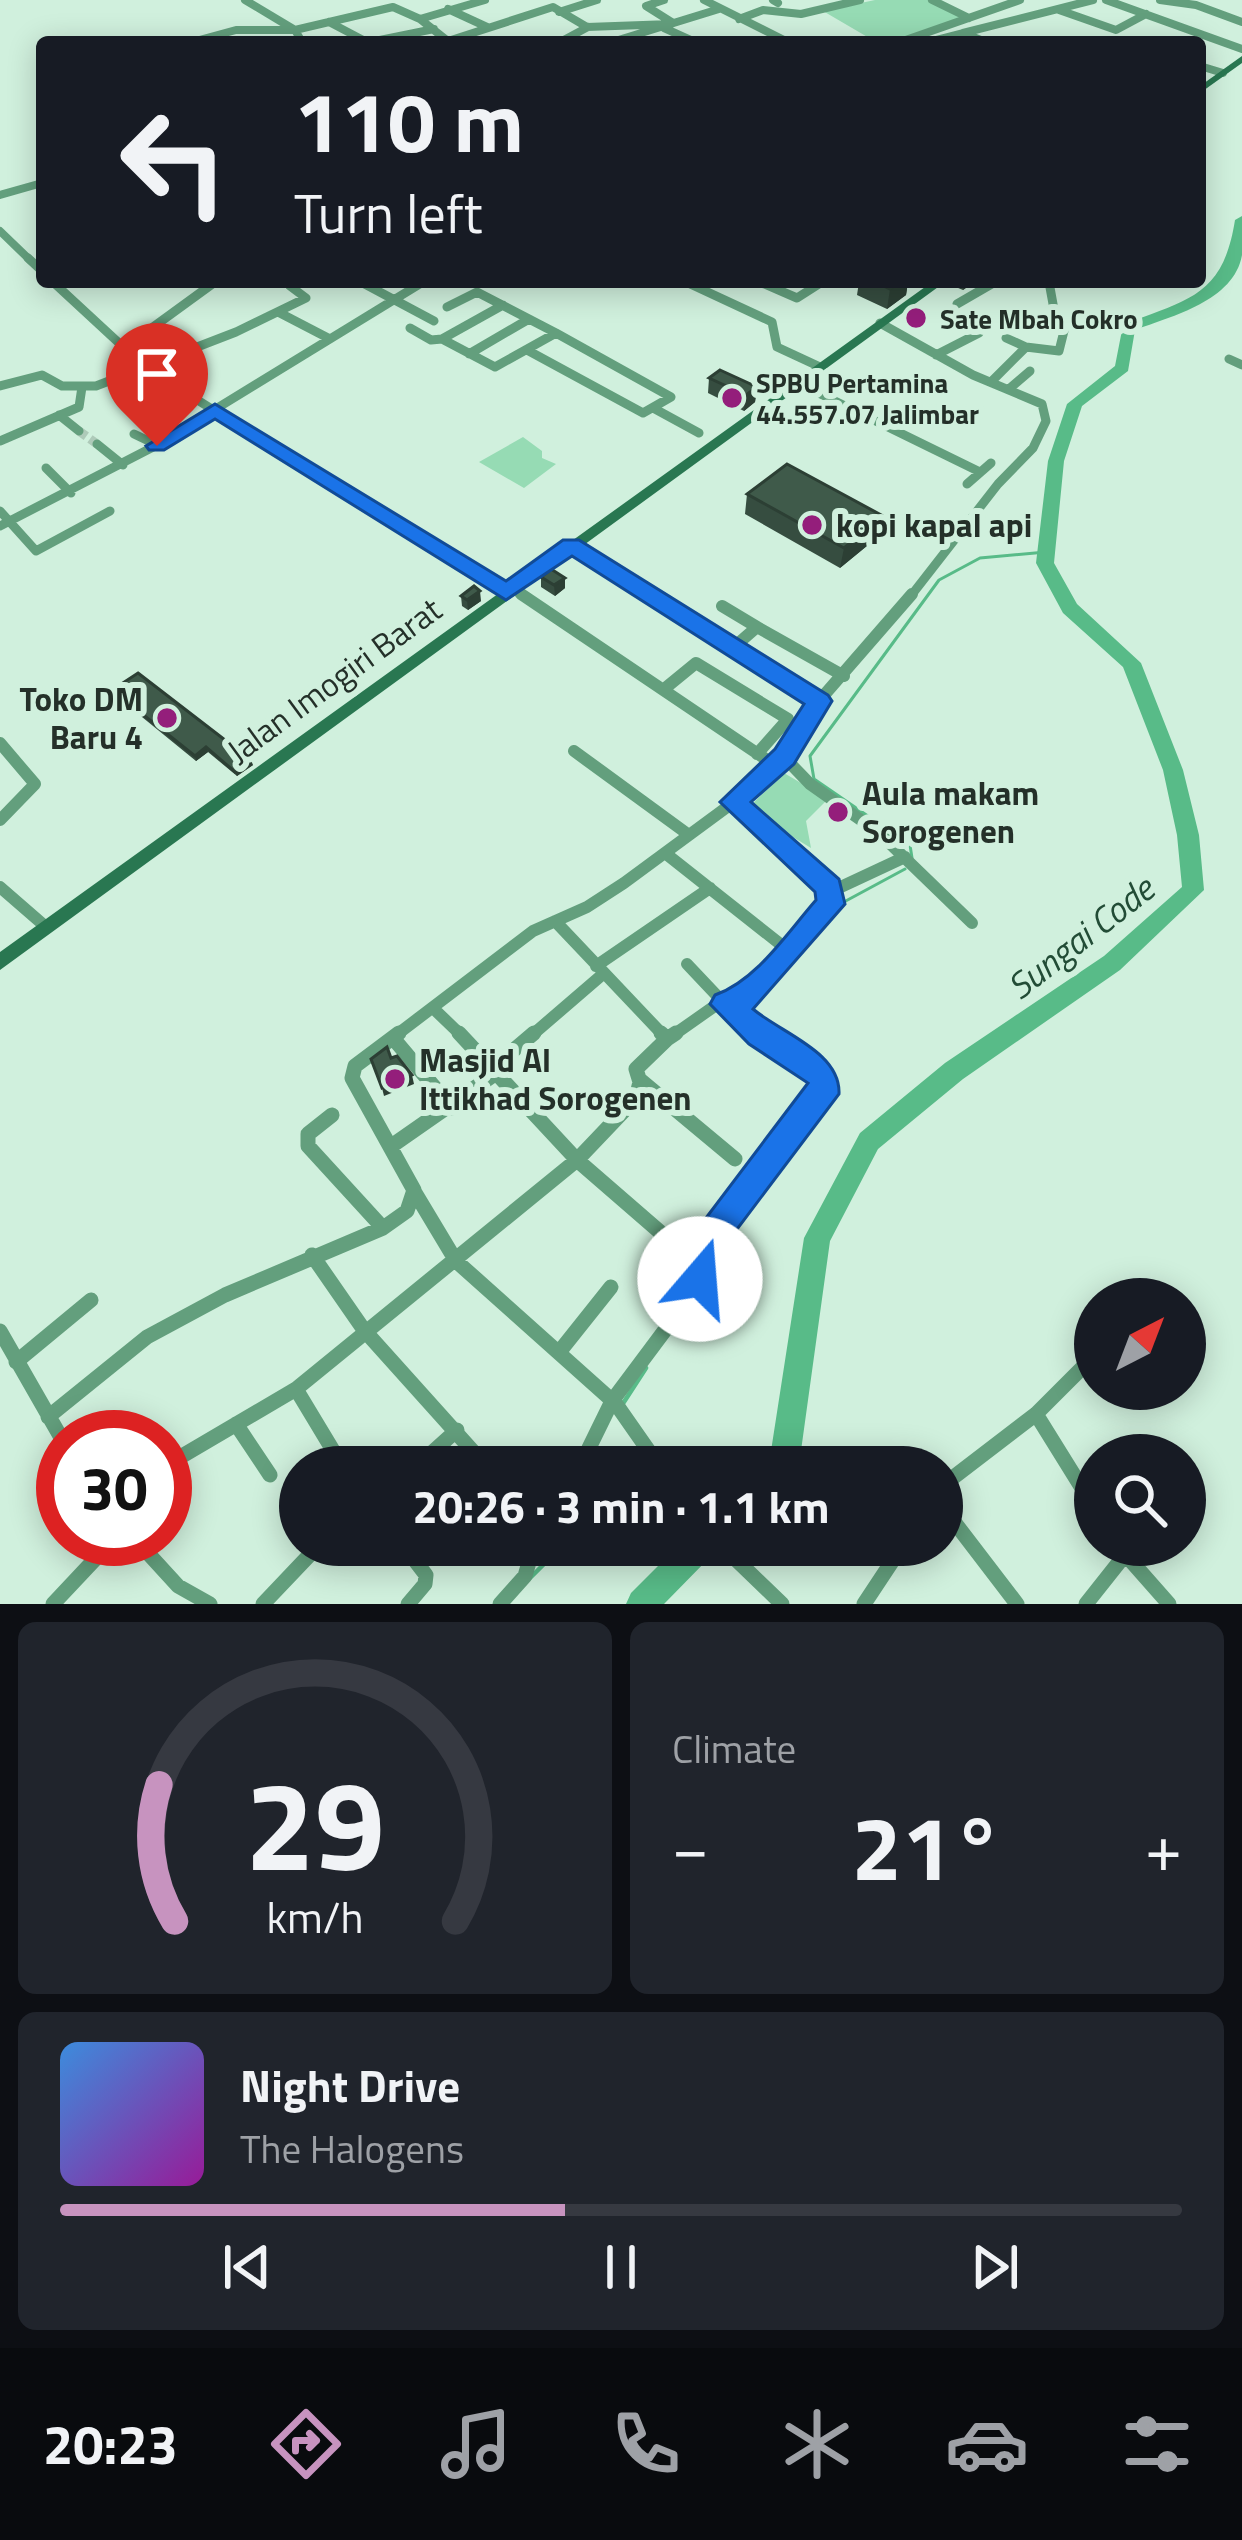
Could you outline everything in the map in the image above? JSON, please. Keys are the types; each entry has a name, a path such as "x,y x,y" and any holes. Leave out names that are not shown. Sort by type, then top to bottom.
{"main road":[{"path":"1206,85 1242,59"},
{"name":"Jalan Imogiri Barat","path":"0,962 571,545 706,436 796,382 929,288"}],"street":[{"path":"245,0 298,36"},
{"path":"420,19 484,0"},
{"path":"542,0 590,27"},
{"path":"646,6 664,0"},
{"path":"704,0 775,36"},
{"path":"739,19 764,10 796,14 860,0"},
{"path":"932,0 970,19"},
{"path":"998,0 1008,5"},
{"path":"918,36 1020,0"},
{"path":"951,36 1093,0"},
{"path":"1110,0 1242,49"},
{"path":"1161,0 1192,3 1242,22"},
{"path":"1165,21 1192,3 1206,0"},
{"path":"463,36 595,1 606,11"},
{"path":"635,1 686,36"},
{"path":"216,36 242,29 295,30 393,7 444,36"},
{"path":"447,9 488,27"},
{"path":"640,36 718,9"},
{"path":"1058,10 1116,30 1146,14"},
{"path":"328,22 356,36"},
{"path":"572,36 602,24 669,25"},
{"path":"602,24 623,36"},
{"path":"397,36 435,28"},
{"path":"963,33 971,36"},
{"path":"1206,68 1223,73"},
{"path":"0,195 36,184"},
{"path":"0,231 36,266"},
{"path":"59,288 146,368 509,590 757,754 777,759 908,860 972,923"},
{"path":"123,349 207,288"},
{"path":"0,386 42,375 62,386 82,387 146,368 307,297 296,288"},
{"path":"372,288 434,322"},
{"path":"4,524 157,446 412,288"},
{"path":"701,288 774,323 777,346 818,366"},
{"path":"773,288 795,298 812,288"},
{"path":"957,304 985,288"},
{"path":"1006,338 1026,347 1060,351 1064,331 1055,315 1050,288"},
{"path":"447,308 477,292 668,392 670,398 643,412 527,350"},
{"path":"410,328 431,340 442,339 503,304"},
{"path":"278,312 330,339"},
{"path":"469,354 529,319"},
{"path":"645,1446 617,1406 456,1261 351,1074 533,932 587,907 733,802 777,759 819,701 1040,435 1046,407 936,355 880,322"},
{"path":"442,339 495,368 556,333"},
{"path":"936,355 979,333"},
{"path":"991,382 1026,347"},
{"path":"1229,359 1242,365"},
{"path":"1009,389 1030,371"},
{"path":"796,382 980,472"},
{"path":"0,441 81,405 82,387"},
{"path":"655,409 706,436"},
{"path":"59,416 79,430"},
{"path":"134,434 157,446"},
{"path":"97,444 123,465"},
{"path":"967,484 991,463"},
{"path":"46,468 71,493"},
{"path":"0,511 4,524 38,551 110,512"},
{"path":"571,545 819,701"},
{"path":"722,606 844,676"},
{"path":"734,647 757,627"},
{"path":"663,690 696,663 788,719 757,754"},
{"path":"0,743 34,783 0,820"},
{"path":"574,751 689,835"},
{"path":"733,802 830,892"},
{"path":"665,853 789,951"},
{"path":"830,892 908,860"},
{"path":"0,887 46,927"},
{"path":"390,1147 452,1108 600,970 710,888"},
{"path":"192,1450 296,1389 577,1160 636,1098 637,1066 719,1003 737,1004 829,908 830,892"},
{"path":"555,921 667,1039"},
{"path":"590,1446 695,1290 703,1272 700,1252 706,1240 823,1094 824,1078 819,1072 760,1034 687,964"},
{"path":"434,1009 497,1068 577,1160 675,1245"},
{"path":"393,1038 452,1108"},
{"path":"638,1078 735,1159"},
{"path":"332,1115 308,1134 308,1146 383,1228"},
{"path":"57,1410 147,1337 311,1256 383,1228 407,1211 413,1190"},
{"path":"311,1256 364,1330 471,1446"},
{"path":"560,1351 611,1287"},
{"path":"16,1362 91,1300"},
{"path":"0,1331 44,1410"},
{"path":"963,1470 1036,1414 1074,1376"},
{"path":"296,1389 330,1446"},
{"path":"1036,1414 1074,1475"},
{"path":"236,1424 270,1475"},
{"path":"440,1446 458,1430"},
{"path":"963,1533 1017,1604"},
{"path":"53,1604 89,1566"},
{"path":"160,1566 178,1586 210,1604"},
{"path":"263,1604 300,1566"},
{"path":"408,1604 425,1584 426,1574 420,1566"},
{"path":"500,1604 528,1566"},
{"path":"743,1566 782,1604"},
{"path":"864,1604 889,1566"},
{"path":"1086,1604 1111,1566"},
{"path":"1134,1566 1168,1604"}],"green space":[{"path":"875,0 929,0 964,19 912,36 866,36 823,11"},
{"path":"523,437 542,451 542,458 556,464 524,488 479,462"},
{"path":"784,773 828,799 806,821 811,848 747,809"}],"building":[{"path":"720,370 757,387 746,395 709,378"},
{"path":"787,464 883,516 844,548 747,494"},
{"path":"551,569 565,578 554,585 541,577"},
{"path":"474,586 480,591 467,600 461,596"},
{"name":"Toko DM Baru 4","path":"138,673 251,760 235,772 206,747 195,756 112,690"},
{"path":"387,1047 391,1058 397,1056 412,1075 382,1088 371,1059"}],"waterway":[{"name":"Sungai Code","path":"787,1446 817,1238 869,1141 954,1071 1112,963 1193,890 1188,835 1173,770 1131,663 1070,608 1045,563 1056,461 1075,404 1123,368 1128,328 1190,303 1220,282 1231,267 1242,220"},
{"path":"912,858 910,845 814,779 810,756 939,580 980,558 1046,552"},
{"path":"794,952 842,903 905,869"},
{"path":"622,1405 646,1368"},
{"path":"530,1578 542,1566"},
{"name":"Sungai Code","path":"642,1604 679,1566"}],"tunnel":[{"path":"79,431 97,444"}],"place":[{"name":"Sate Mbah Cokro","path":"916,318"},
{"name":"SPBU Pertamina 44.557.07 Jalimbar","path":"732,398"},
{"name":"kopi kapal api","path":"812,525"},
{"name":"Toko DM Baru 4","path":"167,718"},
{"name":"Aula makam Sorogenen","path":"838,812"},
{"name":"Masjid Al Ittikhad Sorogenen","path":"395,1079"}],"route":[{"path":"157,446 215,410 506,592 571,545 819,701 784,757 733,802 829,887 831,904 766,977 737,1004 726,1004 760,1034 819,1072 824,1078 823,1094 706,1240 699,1255 700,1279"}]}
